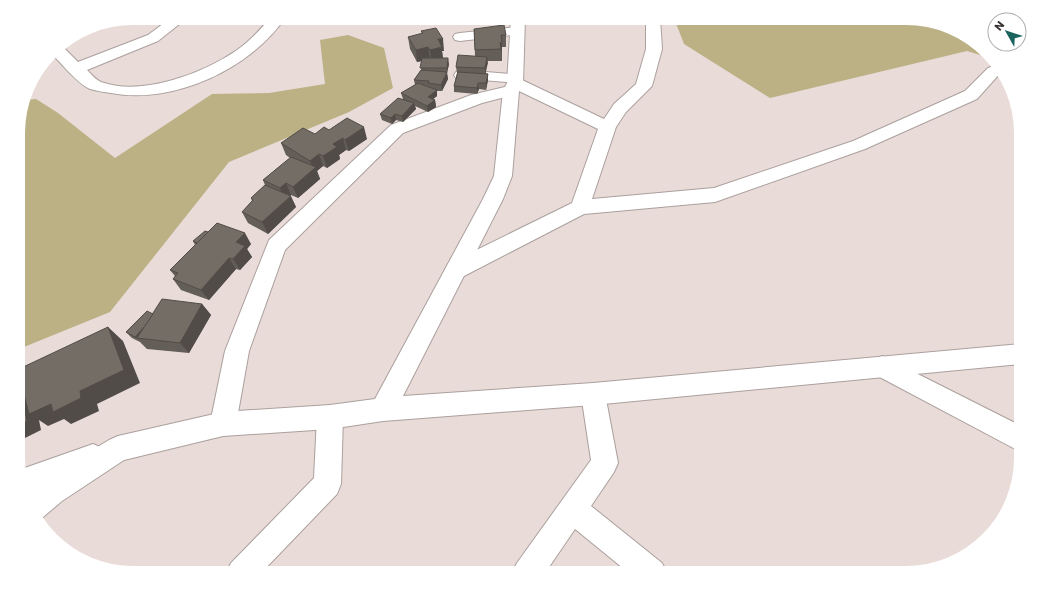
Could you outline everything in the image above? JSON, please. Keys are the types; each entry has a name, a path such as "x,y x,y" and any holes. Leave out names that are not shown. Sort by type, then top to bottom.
{"street":[{"path":"76,70 153,38 171,25"},
{"path":"60,54 76,70 96,86 129,91 167,87 214,72 240,56 273,25"},
{"path":"383,409 456,270 503,176 518,25 460,37"},
{"path":"580,206 607,127 620,108 644,86 654,49 653,25"},
{"path":"456,270 580,206 715,195 859,145 971,95 994,70"},
{"path":"462,75 513,84 607,127"},
{"path":"223,424 237,351 276,246 397,129 513,84"},
{"path":"28,480 118,449 223,424 330,417 383,409 593,394 1014,355"},
{"path":"882,367 1014,436"},
{"path":"532,566 605,463 593,394"},
{"path":"247,566 327,484 330,417"},
{"path":"36,505 52,491 118,449"},
{"path":"573,509 643,566"}],"shaded area":[{"path":"677,25 906,25 920,26 947,33 960,39 972,47 980,55 967,51 770,98 684,44"},
{"path":"348,35 384,48 393,88 349,112 229,162 110,312 25,347 25,133 26,119 31,99 36,99 58,113 115,158 212,94 269,93 325,84 320,40"}],"building":[{"path":"504,25 506,35 501,35 501,49 475,50 474,29"},
{"path":"436,28 443,39 438,39 442,47 430,50 428,47 416,50 408,37 423,33 421,31"},
{"path":"458,55 487,57 485,68 456,67"},
{"path":"422,58 448,58 447,68 420,68"},
{"path":"421,70 447,72 441,85 428,83 429,81 414,80"},
{"path":"458,72 488,74 486,83 478,83 477,88 454,86"},
{"path":"418,83 437,90 428,97 435,100 427,106 401,93"},
{"path":"398,98 414,103 402,116 395,114 391,118 380,114"},
{"path":"347,118 364,127 345,140 343,138 333,144 337,147 323,156 319,154 310,161 281,143 303,128 315,134 324,127 329,130"},
{"path":"291,157 316,167 293,187 286,183 280,188 263,180"},
{"path":"265,185 291,196 262,222 242,212 253,200 251,198"},
{"path":"217,223 245,233 236,242 245,246 233,259 229,258 201,290 173,279 178,273 170,270"},
{"path":"205,231 208,232 197,243 193,241"},
{"path":"162,299 202,304 180,343 137,338"},
{"path":"147,311 153,314 135,337 126,332"},
{"path":"108,327 124,370 80,391 81,398 53,412 51,404 29,414 25,398 25,366"},
{"path":"25,410 27,421 25,422"}]}
